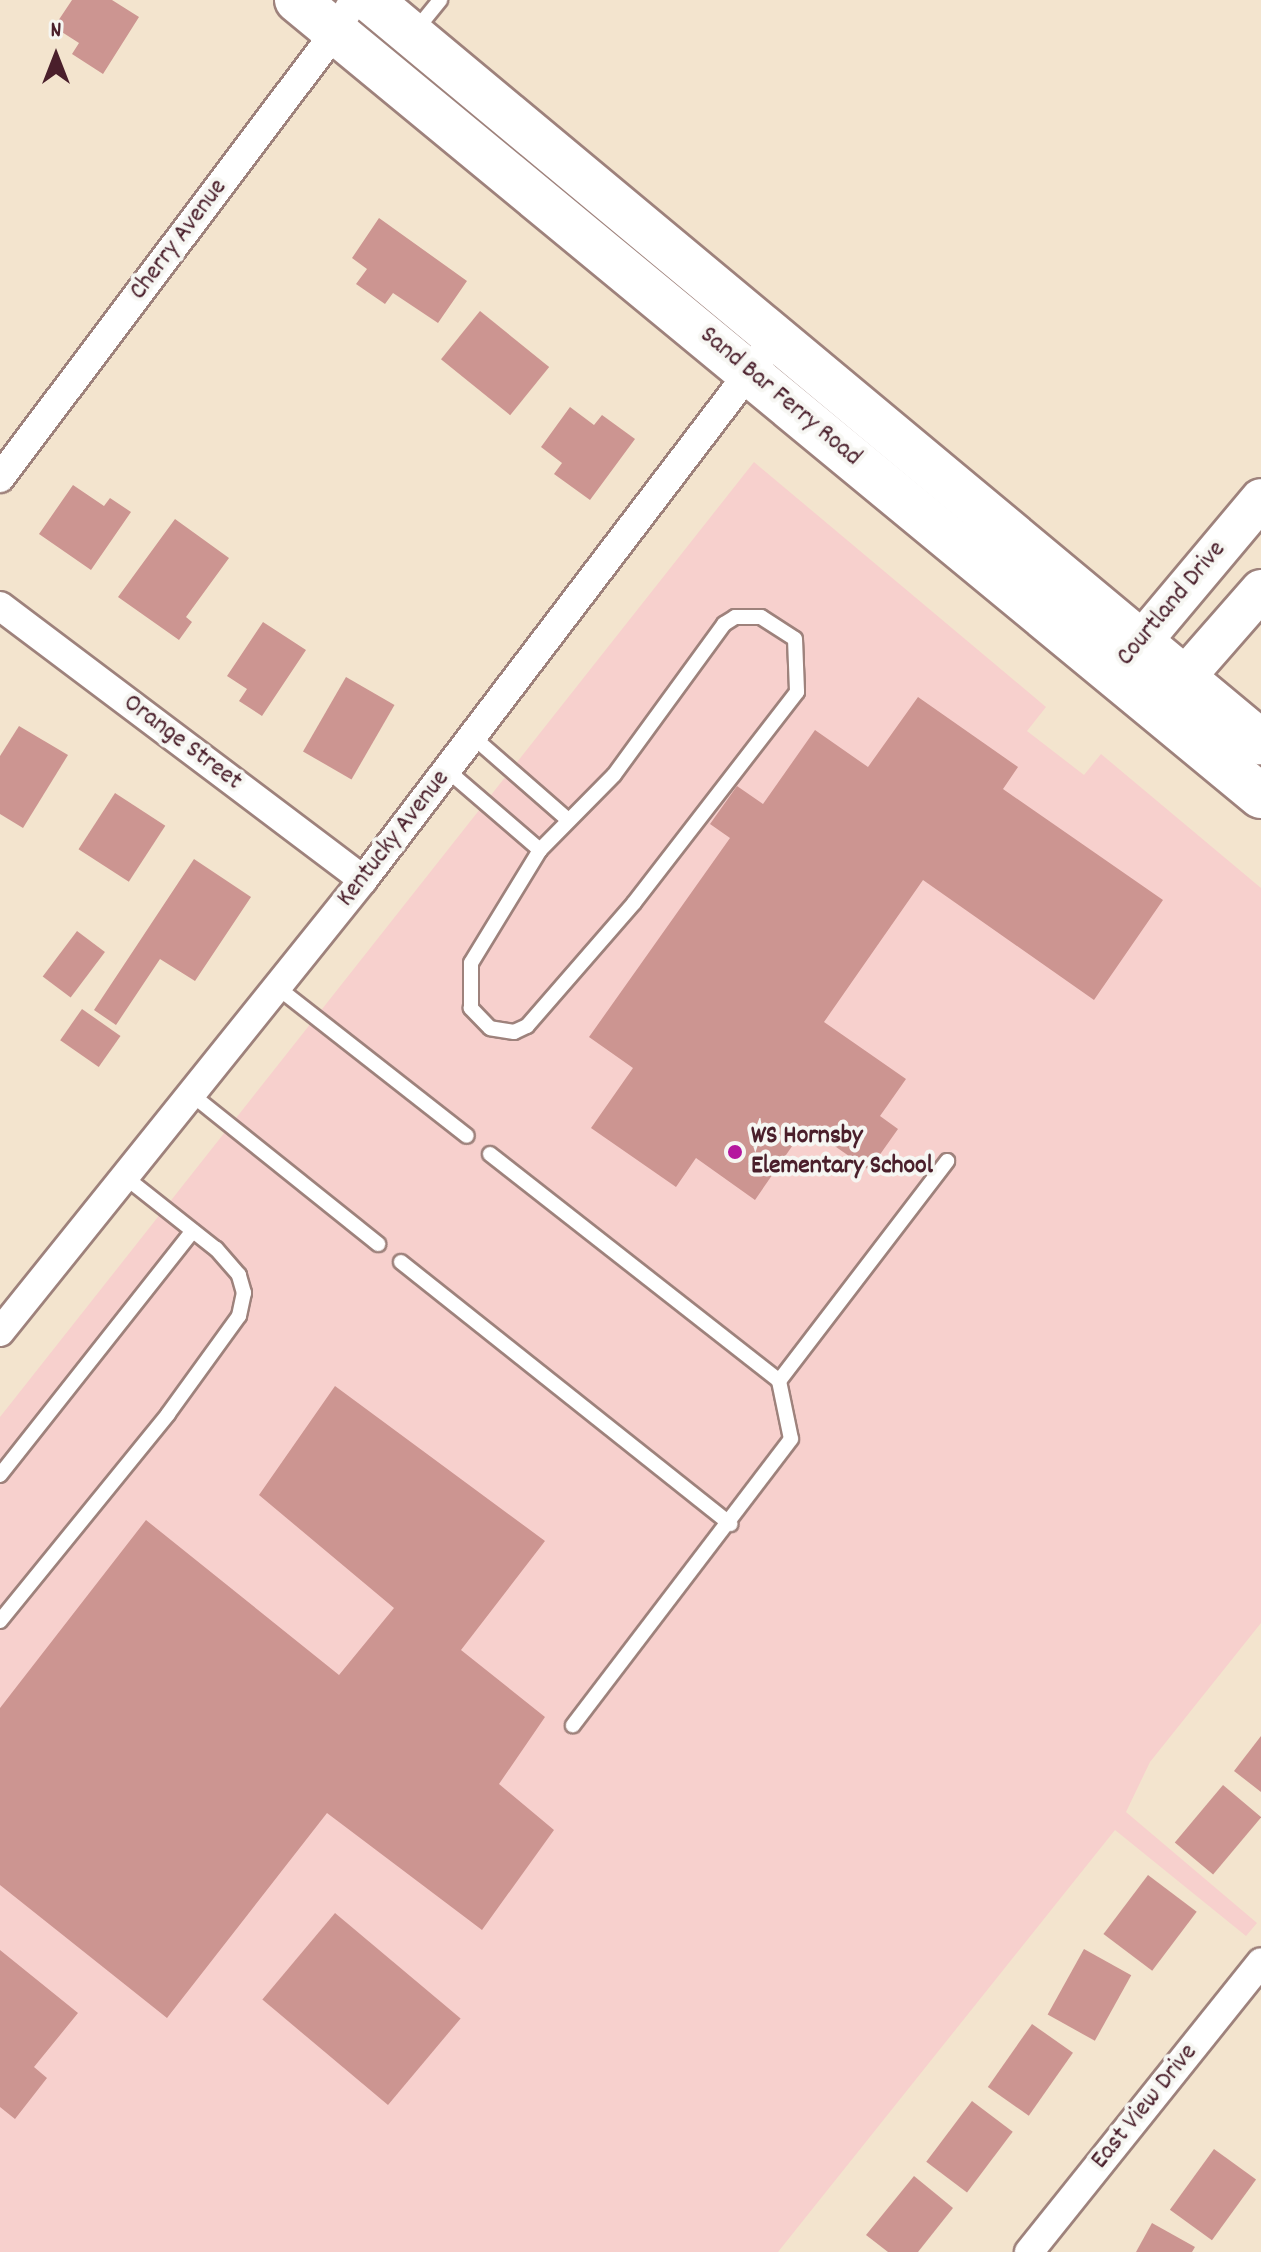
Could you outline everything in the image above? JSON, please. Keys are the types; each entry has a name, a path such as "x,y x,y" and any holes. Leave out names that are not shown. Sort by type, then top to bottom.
{"main road":[{"name":"Sand Bar Ferry Road","path":"297,0 345,15 750,371 1151,672 1261,742"},
{"name":"Sand Bar Ferry Road","path":"370,0 777,336 1151,672 1261,796"}],"street":[{"name":"Cherry Avenue","path":"0,478 345,15"},
{"name":"Kentucky Avenue","path":"0,1332 363,880 777,336"},
{"name":"Courtland Drive","path":"1151,672 1261,499"},
{"path":"1151,672 1261,590"},
{"name":"Orange Street","path":"0,606 363,880"},
{"name":"East View Drive","path":"1029,2252 1261,1962"}],"lane":[{"path":"412,34 440,0"},
{"path":"735,617 761,617 795,639 797,692 634,903 527,1026 514,1032 490,1028 471,1008 471,963 540,850 566,818 614,775 724,624 735,617"},
{"path":"472,736 566,818"},
{"path":"447,770 540,850"},
{"path":"277,987 467,1136"},
{"path":"191,1094 378,1244"},
{"path":"490,1154 779,1381 791,1439 730,1524 573,1725"},
{"path":"779,1381 947,1161"},
{"path":"0,1621 168,1414 239,1316 244,1293 239,1275 193,1231 125,1177"},
{"path":"0,1475 193,1231"},
{"path":"401,1262 730,1524"}],"shaded area":[{"name":"WS Hornsby Elementary School","path":"754,462 1046,707 1027,731 1084,775 1101,754 1261,888 1261,1623 1150,1762 1126,1812 1257,1923 1246,1936 1115,1830 778,2252 0,2252 0,1417"}],"building":[{"path":"72,0 112,0 139,17 103,74 72,54 79,43 54,27"},
{"path":"379,218 467,281 438,323 393,293 385,304 356,284 367,269 352,258"},
{"path":"480,311 549,367 510,415 441,359"},
{"path":"570,407 594,425 602,415 635,439 590,500 554,474 562,463 541,447"},
{"path":"73,485 104,506 110,498 131,512 91,570 39,534"},
{"path":"175,519 229,558 186,617 192,622 179,640 118,597"},
{"path":"263,622 306,650 262,716 239,701 247,689 227,676"},
{"path":"346,677 394,705 351,779 303,751"},
{"path":"918,697 1018,767 1003,789 1163,900 1094,1000 923,880 824,1022 906,1079 880,1116 898,1129 869,1170 806,1126 755,1200 696,1158 676,1187 591,1128 633,1068 589,1037 730,838 710,824 737,786 763,804 815,730 868,767"},
{"path":"19,726 68,755 23,828 0,814 0,756"},
{"path":"115,793 165,826 129,882 79,849"},
{"path":"194,859 251,897 195,981 160,959 116,1025 94,1010"},
{"path":"77,931 105,952 71,998 43,977"},
{"path":"82,1009 121,1036 99,1067 60,1040"},
{"path":"335,1386 545,1541 461,1650 545,1717 499,1784 554,1830 482,1930 327,1813 167,2018 0,1885 0,1708 146,1520 339,1675 394,1608 259,1495"},
{"path":"1261,1736 1261,1792 1234,1771"},
{"path":"1223,1785 1261,1817 1213,1875 1175,1842"},
{"path":"1148,1875 1197,1912 1152,1971 1103,1934"},
{"path":"335,1913 461,2018 388,2105 262,2000"},
{"path":"1084,1949 1131,1975 1095,2041 1048,2015"},
{"path":"0,1950 78,2013 34,2067 47,2078 15,2119 0,2107"},
{"path":"1032,2024 1073,2053 1029,2116 988,2087"},
{"path":"972,2101 1013,2132 967,2192 926,2162"},
{"path":"1214,2149 1256,2180 1212,2240 1170,2210"},
{"path":"914,2176 953,2208 918,2252 888,2252 866,2235"},
{"path":"1152,2223 1195,2247 1192,2252 1136,2252"}],"place":[{"name":"WS Hornsby Elementary School","path":"735,1152"}]}
